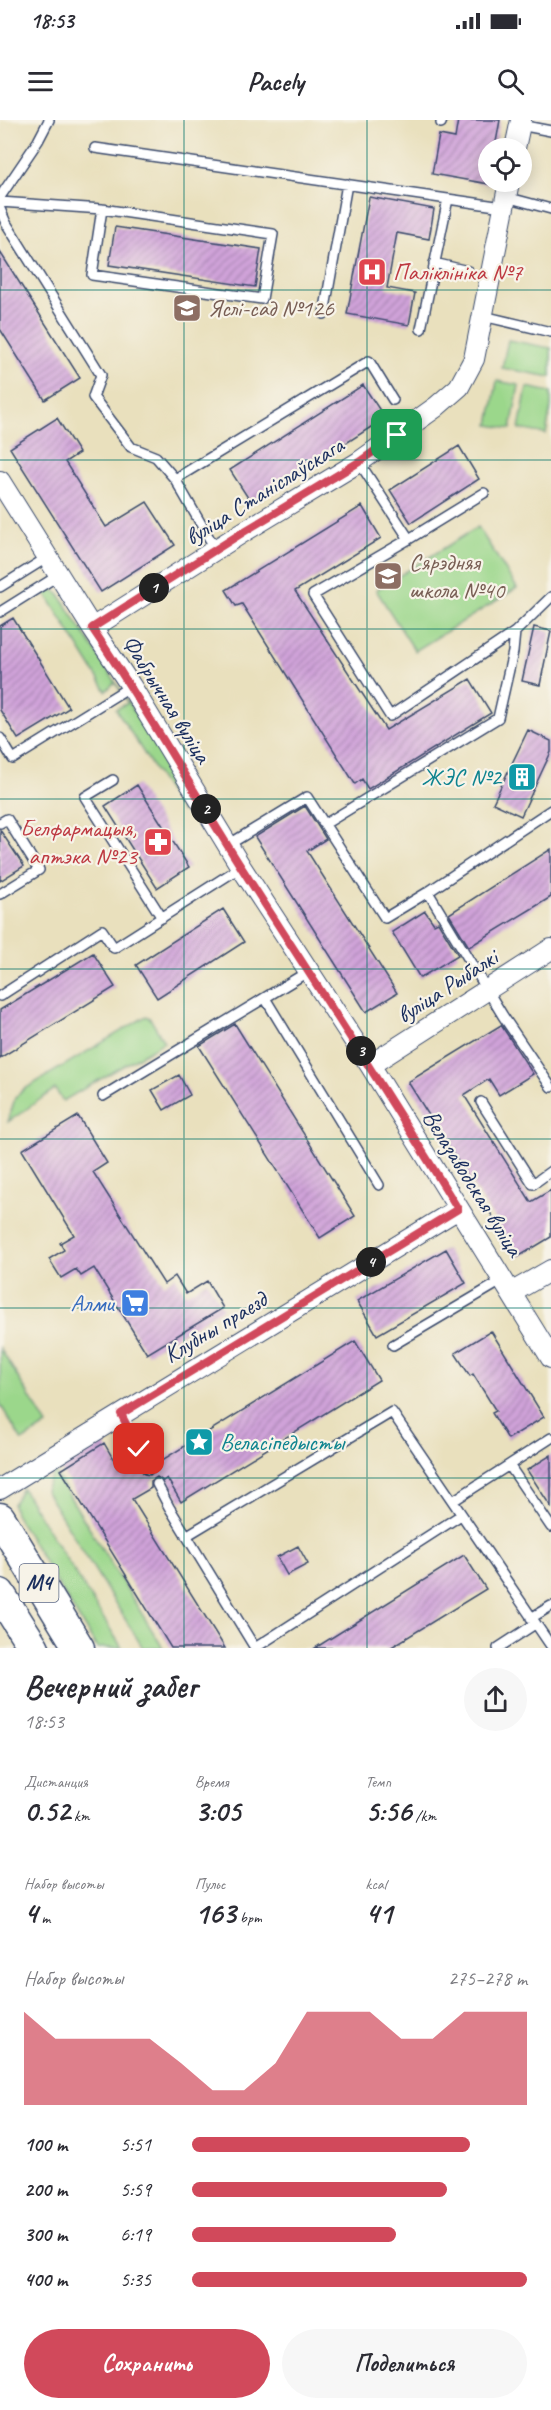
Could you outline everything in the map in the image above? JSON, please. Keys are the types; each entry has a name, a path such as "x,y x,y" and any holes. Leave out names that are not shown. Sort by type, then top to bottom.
{"main road":[{"name":"М4","path":"0,1518 79,1648"},
{"name":"М4","path":"0,1594 34,1648"}],"street":[{"path":"517,138 520,122"},
{"name":"вуліца Станіслаўскага","path":"92,628 359,462 436,407 459,387 474,359 506,195"},
{"name":"Фабрычная вуліца","path":"0,480 131,686 241,867 370,1065"},
{"name":"вуліца Рыбалкі","path":"370,1065 551,950"},
{"name":"Велазаводская вуліца","path":"370,1065 551,1358"},
{"name":"Клубны праезд","path":"0,1490 458,1209"},
{"path":"507,1287 551,1270"}],"lane":[{"path":"0,197 38,141 49,120"},
{"path":"520,122 551,131"},
{"path":"95,148 448,199 506,195 551,209"},
{"path":"324,314 347,184"},
{"path":"421,329 448,199"},
{"path":"0,202 102,209 273,234 262,299 92,275 102,209"},
{"path":"0,208 6,223 101,375 93,397 131,447 156,457 175,479 216,550"},
{"path":"434,263 468,271"},
{"path":"483,316 551,332"},
{"path":"175,479 369,361 393,400"},
{"path":"359,462 409,538"},
{"path":"484,493 313,595 390,716 515,632 551,597"},
{"path":"0,587 48,557"},
{"path":"0,612 60,574"},
{"path":"325,824 498,718 510,670 515,632"},
{"path":"0,738 13,759 131,686"},
{"path":"112,780 85,797 162,918"},
{"path":"228,845 308,797 385,918 551,810"},
{"path":"0,823 7,819 39,870 0,894"},
{"path":"0,996 102,930 114,948 241,867"},
{"path":"428,892 489,989 503,1016 551,1086"},
{"path":"103,1096 309,971"},
{"path":"266,998 380,1185"},
{"path":"481,1102 533,1184 551,1171"},
{"path":"393,1346 507,1287"},
{"path":"186,1536 392,1412 551,1646"},
{"path":"121,1414 148,1469"},
{"path":"453,1501 551,1438"},
{"path":"509,1465 551,1527"},
{"path":"157,1484 255,1648 461,1515"},
{"path":"498,1648 551,1605"}],"green space":[{"path":"508,340 551,348 551,377 502,368"},
{"path":"497,381 519,385 511,429 489,425"},
{"path":"527,387 551,392 546,434 519,429"},
{"path":"478,527 517,588 415,651 376,590"},
{"path":"52,589 59,594 194,805 181,812 116,709 128,703 115,682 106,691 44,591"},
{"path":"146,1016 150,1018 164,1042 63,1101 55,1089 8,1122 15,1098 23,1090"},
{"path":"0,1348 47,1425 22,1441 0,1404"},
{"path":"54,1471 163,1648 143,1648 45,1490"},
{"path":"22,1488 122,1648 97,1648 15,1514 13,1504"}],"building":[{"path":"458,120 500,120 497,138 478,138 478,182 432,174 439,135 455,138"},
{"name":"Паліклініка №7","path":"369,197 434,209 429,239 397,233 387,288 415,293 409,325 347,314"},
{"path":"115,227 261,249 255,287 109,265"},
{"path":"0,252 80,378 45,400 0,329"},
{"path":"363,385 385,418 252,504 230,470"},
{"path":"57,418 79,453 65,462 106,527 147,502 175,545 101,592 10,448"},
{"path":"459,446 479,479 411,523 390,490"},
{"path":"362,506 381,538 295,591 386,730 470,679 491,713 368,789 362,779 355,784 242,604 236,606 226,590"},
{"path":"13,618 69,708 18,739 0,710 0,626"},
{"path":"534,627 551,631 540,685 522,681"},
{"name":"ЖЭС №2","path":"528,730 551,741 551,752 521,816 493,803"},
{"path":"137,785 189,867 157,888 105,806"},
{"path":"305,806 326,839 307,851 397,993 366,1012 255,837"},
{"path":"0,830 24,866 0,881"},
{"path":"551,849 551,897 469,947 449,914"},
{"path":"223,909 244,942 157,998 136,965"},
{"path":"425,911 434,924 438,922 458,955 420,978 392,932"},
{"path":"93,953 115,987 0,1058 0,1010"},
{"path":"235,1024 355,1216 320,1238 199,1046"},
{"path":"501,1025 533,1074 499,1095 489,1079 464,1095 531,1202 551,1190 551,1237 518,1257 408,1082"},
{"path":"179,1075 190,1095 164,1110 152,1090"},
{"path":"78,1116 107,1163 93,1172 164,1284 175,1276 186,1294 207,1281 223,1308 147,1354 94,1268 81,1276 76,1269 61,1278 49,1259 64,1250 60,1243 74,1235 22,1150"},
{"path":"446,1249 466,1283 377,1335 357,1301"},
{"path":"491,1331 544,1417 508,1439 492,1413 496,1411 473,1374 470,1376 455,1353"},
{"path":"355,1341 379,1380 181,1502 167,1478 163,1481 157,1477 151,1481 151,1488 132,1499 225,1648 171,1648 61,1470 104,1443 119,1469 135,1459 144,1474 150,1475 155,1470 154,1465"},
{"path":"551,1455 551,1507 527,1470"},
{"path":"298,1546 308,1564 287,1575 277,1557"},
{"path":"464,1555 486,1589 390,1648 315,1648"}],"place":[{"name":"Паліклініка №7","path":"372,272"},
{"name":"Яслі-сад №126","path":"187,308"},
{"name":"Сярэдняя школа №40","path":"388,576"},
{"name":"ЖЭС №2","path":"522,777"},
{"name":"Белфармацыя, аптэка №23","path":"158,842"},
{"name":"Алми","path":"135,1303"},
{"name":"Веласіпедысты","path":"199,1442"}],"route":[{"path":"139,1449 121,1414 458,1209 370,1065 241,867 131,686 92,628 359,462 397,435"}]}
